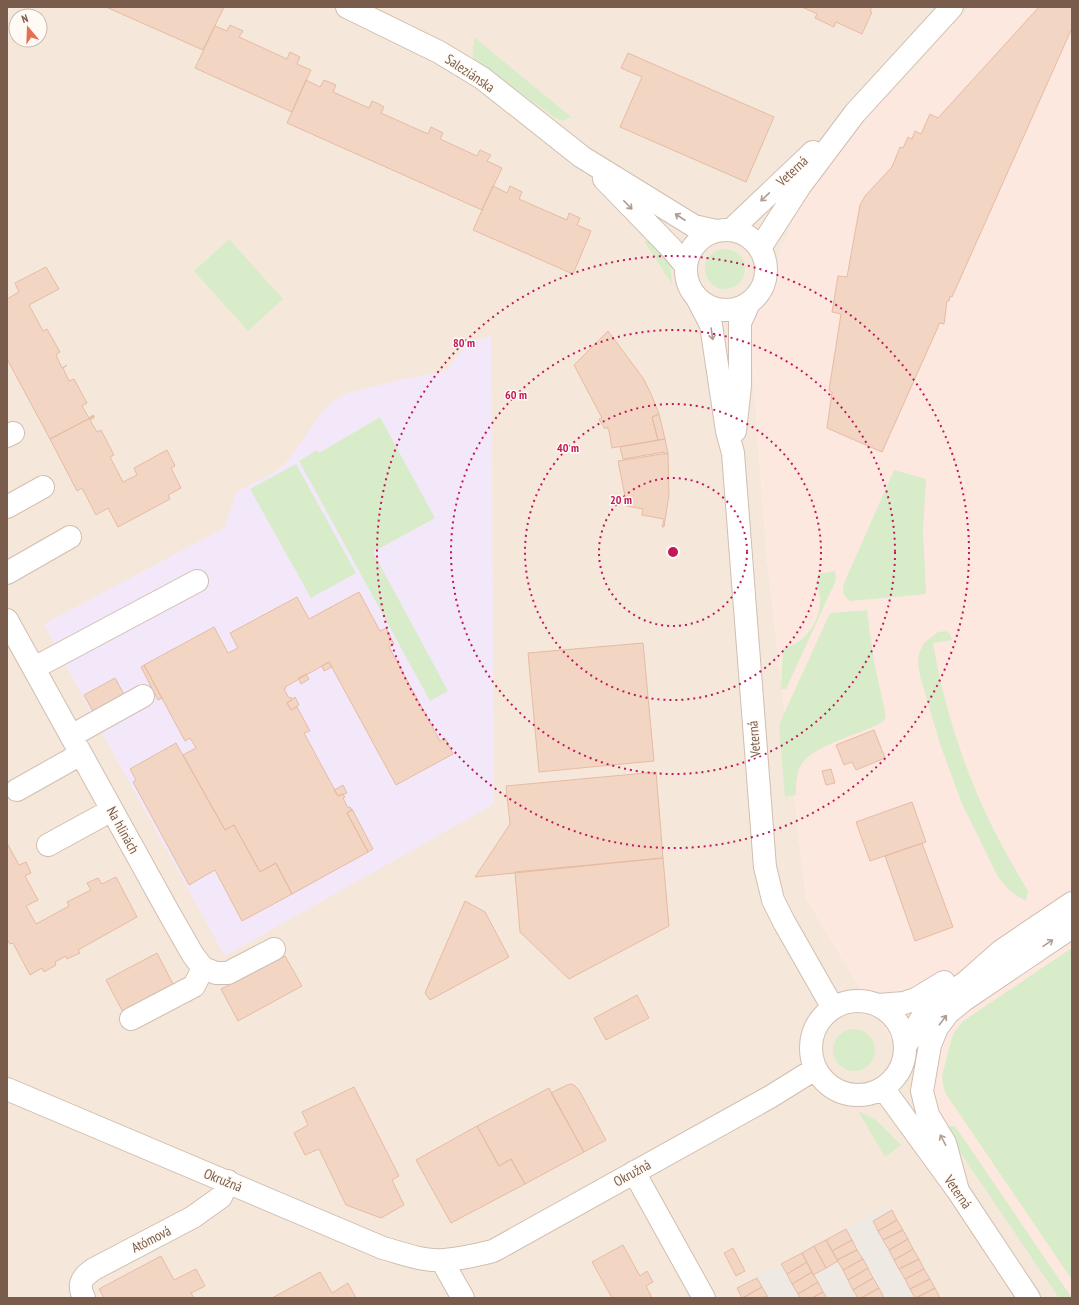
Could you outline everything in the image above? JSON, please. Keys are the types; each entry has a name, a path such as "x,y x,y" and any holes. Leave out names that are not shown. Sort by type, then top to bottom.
{"street":[{"name":"Saleziánska","path":"347,7 439,52 482,78 582,156 694,226 723,231"},
{"name":"Veterná","path":"760,248 800,186 855,114 952,7"},
{"name":"Veterná","path":"723,231 788,175 855,114"},
{"name":"Saleziánska","path":"582,156 672,249 686,266"},
{"path":"723,231 740,232 748,236 760,248 764,256 766,273 761,290 749,303 732,309 722,310 713,308 697,298 692,291 688,283 686,266 688,256 699,240 706,235 723,231"},
{"name":"Veterná","path":"697,298 711,325 727,430 733,454 765,867 773,900 833,1008"},
{"name":"Veterná","path":"733,454 740,386 740,323 749,303"},
{"path":"7,508 43,487"},
{"path":"7,573 70,537"},
{"path":"34,668 196,581"},
{"name":"Na hlinách","path":"7,620 189,949 203,968"},
{"path":"17,790 143,696"},
{"path":"48,845 112,810"},
{"path":"905,1047 927,1011 934,1004 966,982 1001,951 1072,903"},
{"path":"958,1191 945,1143 928,1115 922,1091 930,1045 937,1028 948,1013 964,1000 1072,927"},
{"path":"131,1019 194,986 203,968 216,973 228,973 274,949"},
{"path":"878,1005 904,1003 916,999 958,972 1001,951"},
{"path":"855,1001 863,1001 878,1005 885,1009 896,1020 903,1032 905,1047 903,1060 899,1071 883,1088 871,1093 858,1095 841,1092 826,1083 815,1069 811,1048 812,1035 818,1022 833,1008 847,1002 855,1001"},
{"name":"Okružná","path":"7,1089 383,1248 414,1257 442,1261 470,1257 493,1251 770,1097 815,1069"},
{"name":"Veterná","path":"883,1088 958,1191 1029,1298"},
{"path":"634,1172 704,1298"},
{"name":"Atómová","path":"84,1298 81,1292 81,1283 85,1276 94,1269 193,1217 221,1197 228,1182"},
{"path":"442,1261 462,1298"}],"shaded area":[{"path":"7,7 970,7 924,58 797,210 750,327 766,548 806,898 888,1034 1060,1298 7,1298"},
{"path":"970,7 1072,7 1072,1298 1060,1298 888,1034 806,898 766,548 750,326 797,210 818,174 847,139"},
{"path":"491,336 494,804 225,956 96,722 44,624 224,528 237,492 278,470 291,457 320,415 333,401 348,393 404,379 446,371 467,343"},
{"path":"889,1205 940,1298 742,1298 737,1288"}],"green space":[{"path":"474,37 571,117 563,121 555,118 473,58"},
{"path":"229,239 283,299 248,331 194,271"},
{"path":"644,241 656,241 670,260 672,284"},
{"path":"729,249 736,252 742,258 745,269 744,277 736,286 729,289 721,289 714,286 706,277 705,265 708,258 717,250"},
{"path":"380,417 435,518 373,552 448,691 430,701 299,461 317,450 319,453"},
{"path":"296,464 356,573 311,598 250,489"},
{"path":"894,470 926,479 923,530 926,594 851,601 844,595 843,587"},
{"path":"835,571 836,580 786,689 781,689 783,649 797,643 802,639 811,629 817,618 820,605 817,583 818,574"},
{"path":"867,610 874,662 886,716 884,721 828,745 808,757 798,771 796,795 785,797 779,726 782,718 830,613"},
{"path":"946,631 950,634 952,640 933,643 944,697 960,750 981,802 992,827 1028,891 1026,901 1008,889 998,877 962,804 940,744 920,676 918,663 919,653 924,643 938,632"},
{"path":"1072,948 1072,1280 946,1094 942,1076 953,1034 963,1021"},
{"path":"854,1029 869,1035 875,1050 869,1065 854,1071 839,1065 833,1050 839,1035"},
{"path":"858,1111 876,1120 901,1145 885,1157"},
{"path":"951,1126 955,1126 1072,1298 1059,1298 945,1130"}],"building":[{"path":"106,7 224,7 203,50"},
{"path":"802,7 872,7 870,11 872,12 862,34 836,22 834,27 815,18 817,14"},
{"path":"1039,7 1072,7 1072,28 952,297 950,296 949,301 947,301 944,324 939,323 882,452 827,428 832,392 829,390 841,314 832,312 838,276 847,277 860,205 865,196 892,167 900,147 903,148 908,137 912,139 915,131 921,134 930,114 938,118"},
{"path":"230,25 243,31 239,37 287,59 290,52 300,57 297,64 311,70 292,112 195,68 215,26 227,31"},
{"path":"628,53 774,117 746,182 620,127 642,77 621,68"},
{"path":"306,80 320,87 324,80 336,85 333,92 369,108 372,101 379,104 384,107 381,113 428,134 431,127 443,133 440,139 477,156 480,150 491,155 487,161 502,168 482,210 287,123"},
{"path":"493,186 507,193 510,186 522,192 519,199 567,220 569,213 580,218 577,225 591,231 573,274 473,230"},
{"path":"46,267 59,289 29,305 43,331 47,329 60,352 56,355 62,368 67,365 63,368 69,381 74,379 87,403 82,406 89,418 93,415 94,416 50,439 7,359 7,299 19,292 15,283"},
{"path":"608,331 643,378 651,394 659,414 652,417 658,440 612,448 609,431 607,427 605,429 599,419 602,418 574,365"},
{"path":"659,414 665,439 658,440 652,417"},
{"path":"94,416 94,418 90,420 97,432 101,430 114,455 110,457 123,482 137,475 134,468 167,450 175,466 171,468 181,488 168,495 170,499 118,527 108,508 96,515 82,488 77,491 50,439"},
{"path":"665,439 668,453 664,454 664,452 623,459 620,447"},
{"path":"668,453 669,495 664,527 662,527 664,519 642,515 643,509 627,506 618,461"},
{"path":"359,592 380,631 386,628 394,644 389,647 440,741 445,738 453,754 396,785 329,662 285,687 286,688 284,689 289,698 291,697 292,700 287,703 291,710 297,707 310,731 304,733 338,796 343,794 345,797 343,798 348,808 350,807 352,810 347,813 368,852 292,894 276,863 260,872 234,825 225,830 183,755 196,748 190,738 185,741 144,665 214,627 228,653 238,648 230,633 297,597 309,619"},
{"path":"643,643 654,761 539,772 528,653"},
{"path":"329,662 332,667 324,671 322,666"},
{"path":"144,665 162,698 158,700 141,667"},
{"path":"306,674 309,679 301,684 298,678"},
{"path":"115,678 126,698 95,715 84,695"},
{"path":"295,697 299,705 291,710 287,703"},
{"path":"874,730 885,758 856,770 852,762 844,765 836,745"},
{"path":"176,743 225,830 234,825 260,872 276,863 292,894 242,921 215,870 189,885 133,782 136,780 130,769"},
{"path":"831,769 835,783 826,785 822,771"},
{"path":"656,772 663,858 475,877 510,824 506,786"},
{"path":"343,785 347,793 338,796 334,790"},
{"path":"912,802 926,842 870,861 856,822"},
{"path":"352,809 373,849 368,852 347,813"},
{"path":"7,843 19,865 26,862 31,873 25,876 38,900 26,906 36,924 69,906 67,902 91,890 87,883 98,878 102,884 116,877 137,917 78,950 80,953 67,959 66,956 55,962 56,965 44,972 42,968 30,975 13,943 10,944 7,939"},
{"path":"922,843 953,927 915,941 885,856"},
{"path":"663,858 669,926 569,979 520,932 515,872"},
{"path":"465,901 485,912 509,957 430,1000 425,993"},
{"path":"157,953 175,988 124,1014 106,980"},
{"path":"285,956 302,986 238,1021 221,989"},
{"path":"637,995 649,1018 606,1040 594,1018"},
{"path":"571,1084 579,1090 606,1140 584,1152 551,1093"},
{"path":"354,1087 399,1176 392,1180 404,1205 381,1218 346,1205 319,1149 305,1155 294,1133 308,1125 302,1112"},
{"path":"549,1088 584,1152 525,1184 511,1159 499,1166 477,1126"},
{"path":"477,1126 499,1166 511,1159 525,1184 451,1223 416,1160"},
{"path":"892,1210 897,1220 878,1231 873,1221"},
{"path":"897,1220 903,1230 883,1240 878,1231"},
{"path":"846,1229 852,1240 832,1251 826,1240"},
{"path":"903,1230 908,1239 889,1250 883,1240"},
{"path":"908,1239 913,1249 894,1260 889,1250"},
{"path":"826,1240 838,1261 826,1268 814,1246"},
{"path":"852,1240 857,1250 837,1260 832,1251"},
{"path":"623,1245 640,1276 647,1271 653,1282 646,1286 652,1298 612,1298 592,1262"},
{"path":"814,1246 826,1268 813,1275 802,1253"},
{"path":"733,1248 745,1271 736,1276 724,1253"},
{"path":"913,1249 919,1259 899,1269 894,1260"},
{"path":"857,1250 863,1259 843,1270 837,1260"},
{"path":"802,1253 807,1262 787,1274 781,1264"},
{"path":"161,1256 174,1280 196,1269 205,1286 191,1293 194,1298 104,1298 99,1289"},
{"path":"863,1259 868,1268 848,1280 843,1270"},
{"path":"919,1259 924,1269 905,1279 899,1269"},
{"path":"807,1262 812,1272 792,1284 787,1274"},
{"path":"868,1268 873,1278 853,1290 848,1280"},
{"path":"924,1269 930,1279 910,1289 905,1279"},
{"path":"320,1272 332,1293 348,1283 356,1298 272,1298"},
{"path":"812,1272 818,1282 798,1294 792,1284"},
{"path":"757,1278 762,1287 742,1298 737,1288"},
{"path":"873,1278 879,1288 861,1298 858,1298 853,1290"},
{"path":"930,1279 935,1288 915,1298 910,1289"},
{"path":"818,1282 823,1292 812,1298 800,1298 798,1294"},
{"path":"762,1287 768,1297 743,1298"},
{"path":"879,1288 884,1298 861,1298"},
{"path":"935,1288 940,1298 917,1298"},
{"path":"823,1292 827,1298 812,1298"}]}
